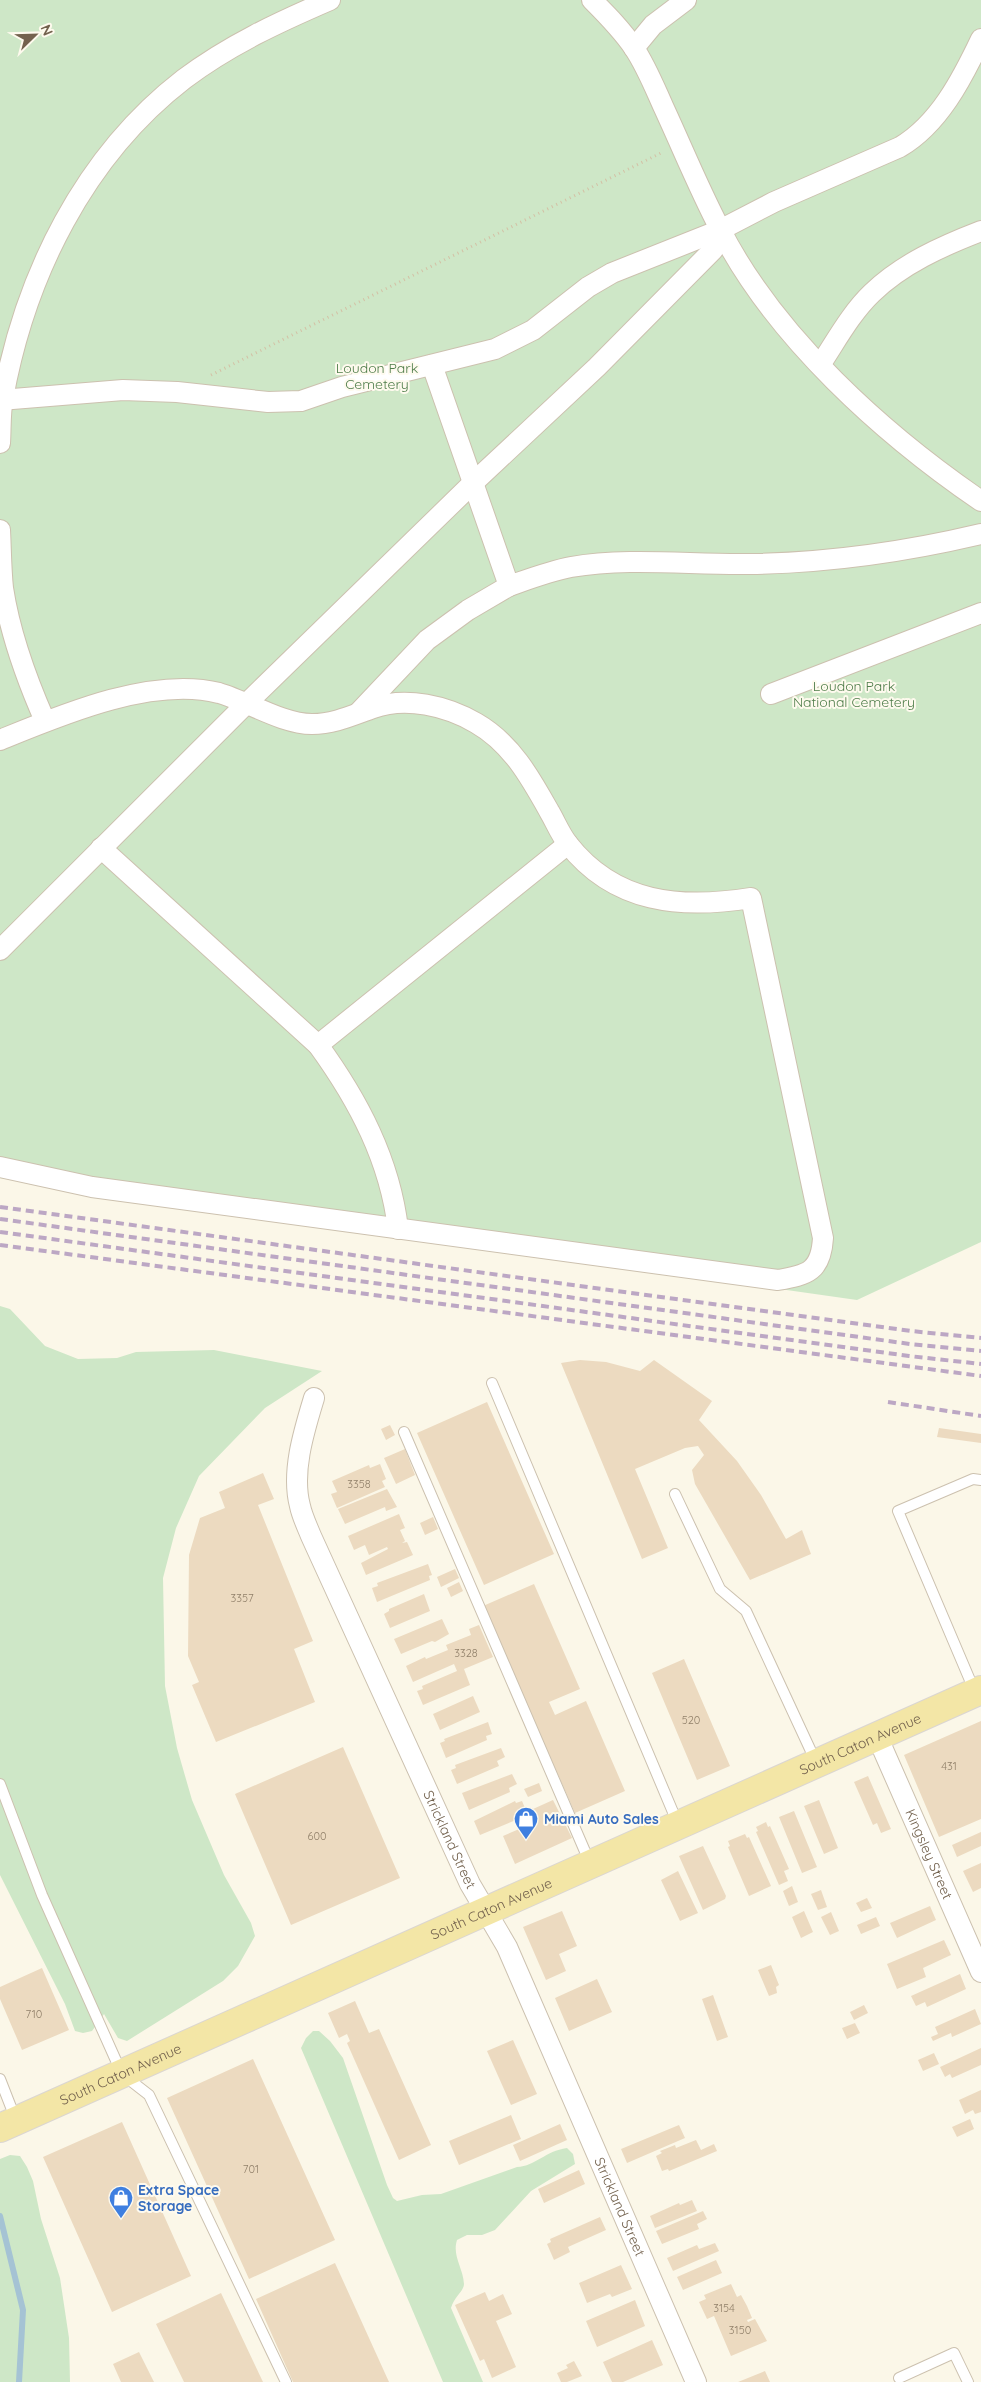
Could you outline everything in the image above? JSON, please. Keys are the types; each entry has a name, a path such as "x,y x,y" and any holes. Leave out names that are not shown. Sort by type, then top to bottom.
{"main road":[{"name":"South Caton Avenue","path":"8,2124 978,1691"}],"street":[{"path":"0,443 1,400 28,298 79,195 109,153 148,112 184,80 269,26 330,0"},
{"path":"592,0 616,24 646,68 720,230 753,285 786,329 888,431 936,471 981,502"},
{"path":"634,48 653,25 686,0"},
{"path":"1,400 123,390 177,392 268,402 302,400 342,387 495,349 533,330 588,286 612,273 720,230 774,202 900,147 914,138 928,125 948,98 981,39"},
{"path":"0,950 247,703 474,482 597,367 713,250 720,230"},
{"path":"820,365 849,321 872,294 899,272 939,247 981,231"},
{"path":"432,365 509,586"},
{"path":"0,530 3,588 14,638 27,682 45,721"},
{"path":"356,715 427,640 468,610 509,586 570,567 643,562 748,564 808,561 935,545 981,534"},
{"path":"771,694 981,613"},
{"path":"0,740 45,721 152,691 194,688 219,693 307,724 325,724 356,715 376,706 412,704 434,705 458,713 478,724 499,739 516,757 568,844 594,870 620,886 645,897 671,902 694,904 751,898 823,1238 822,1254 816,1266 807,1273 778,1280 92,1187 0,1167"},
{"path":"318,1044 568,844"},
{"path":"101,848 318,1044 340,1075 371,1134 386,1169 394,1196 398,1229"},
{"name":"Strickland Street","path":"314,1398 305,1426 297,1482 300,1506 311,1536 470,1884 506,1947 696,2382"},
{"name":"Kingsley Street","path":"877,1736 981,1972"}],"lane":[{"path":"492,1383 678,1825"},
{"path":"404,1432 590,1864"},
{"path":"978,1691 898,1511 973,1479 981,1480"},
{"path":"675,1494 720,1589 746,1611 816,1763"},
{"path":"0,1784 42,1895 122,2074 149,2095 286,2382"},
{"path":"0,2079 8,2124"},
{"path":"899,2378 954,2353 968,2382"}],"path":[{"path":"177,392 680,143"}],"green space":[{"name":"Loudon Park Cemetery","path":"0,0 981,0 981,1242 857,1300 0,1178"},
{"path":"0,1306 10,1309 45,1346 78,1359 117,1358 136,1352 214,1350 322,1371 265,1408 199,1476 176,1528 163,1578 165,1686 177,1748 192,1800 224,1875 251,1923 255,1936 238,1966 223,1981 127,2041 118,2038 104,2014 92,2031 83,2033 75,2031 65,2004 0,1875"},
{"path":"313,2031 319,2031 330,2041 343,2058 387,2185 393,2198 397,2201 422,2195 441,2194 530,2164 559,2150 567,2148 573,2154 575,2164 531,2191 495,2230 482,2235 467,2235 457,2240 456,2251 464,2284 451,2308 483,2382 443,2382 301,2048 306,2038"},
{"path":"10,2155 20,2156 33,2181 41,2219 60,2278 69,2338 70,2382 0,2382 0,2159"}],"building":[{"path":"580,1360 606,1362 640,1371 654,1360 712,1401 699,1420 737,1461 761,1495 786,1539 802,1530 811,1554 750,1580 695,1484 692,1470 704,1455 698,1446 685,1448 635,1469 668,1548 642,1559 561,1363"},
{"path":"487,1402 554,1554 484,1585 417,1433"},
{"path":"390,1425 395,1435 386,1440 381,1429"},
{"path":"939,1428 981,1434 981,1443 937,1437"},
{"path":"405,1449 415,1475 396,1484 384,1458"},
{"path":"380,1464 386,1479 382,1481 385,1487 337,1508 331,1494 337,1492 332,1481 369,1465 370,1468"},
{"path":"263,1473 274,1499 258,1505 313,1641 294,1649 315,1702 216,1742 192,1685 199,1682 188,1656 189,1555 200,1518 225,1508 219,1492"},
{"path":"387,1489 397,1507 386,1511 385,1507 345,1524 338,1509"},
{"path":"399,1514 405,1528 400,1530 405,1541 402,1543 407,1542 413,1555 366,1575 361,1563 388,1549 387,1547 369,1555 365,1545 354,1550 348,1536"},
{"path":"433,1517 438,1529 425,1535 420,1523"},
{"path":"428,1564 432,1575 429,1576 430,1580 377,1602 372,1588 378,1586 377,1583"},
{"path":"455,1569 459,1578 441,1587 437,1577"},
{"path":"459,1582 463,1591 451,1597 447,1588"},
{"path":"534,1584 580,1689 549,1702 555,1715 586,1701 625,1791 575,1813 483,1606"},
{"path":"424,1594 430,1611 390,1628 384,1614 389,1609"},
{"path":"442,1619 449,1634 435,1642 432,1641 401,1654 394,1639"},
{"path":"479,1625 493,1657 464,1669 470,1685 423,1705 417,1691 423,1689 422,1686 457,1671 454,1664 413,1682 406,1666 425,1657 426,1659 448,1650 446,1645 471,1635 469,1629"},
{"path":"684,1659 730,1766 697,1780 652,1673"},
{"path":"473,1696 480,1712 440,1730 433,1714"},
{"path":"981,1721 981,1819 939,1837 904,1755"},
{"path":"488,1722 492,1734 486,1736 487,1740 446,1758 440,1743 445,1741 444,1739"},
{"path":"343,1747 400,1878 291,1925 235,1794"},
{"path":"501,1748 505,1757 497,1761 499,1766 457,1784 451,1770 456,1768 455,1765"},
{"path":"512,1774 517,1784 509,1788 510,1792 469,1810 462,1793"},
{"path":"868,1776 891,1829 881,1833 877,1823 873,1825 854,1782"},
{"path":"539,1783 542,1791 528,1797 524,1789"},
{"path":"553,1800 572,1838 515,1864 503,1836 538,1821 533,1809"},
{"path":"819,1800 838,1848 824,1854 804,1806"},
{"path":"515,1801 516,1803 522,1801 528,1815 480,1835 474,1821"},
{"path":"794,1811 817,1867 802,1873 779,1817"},
{"path":"766,1822 768,1827 770,1826 789,1869 784,1871 788,1881 779,1885 756,1832 758,1831 756,1827"},
{"path":"981,1832 981,1846 957,1857 952,1845"},
{"path":"745,1834 747,1838 749,1837 771,1886 749,1896 728,1847 730,1846 728,1841"},
{"path":"703,1846 726,1896 725,1899 703,1910 679,1856"},
{"path":"981,1863 981,1888 973,1892 963,1871"},
{"path":"678,1871 698,1913 680,1921 661,1880"},
{"path":"792,1886 798,1902 789,1906 783,1891"},
{"path":"821,1890 827,1907 818,1910 811,1894"},
{"path":"867,1898 872,1908 861,1912 856,1903"},
{"path":"930,1906 936,1920 897,1938 890,1923"},
{"path":"562,1911 577,1946 559,1954 566,1971 546,1980 523,1927"},
{"path":"804,1911 813,1932 801,1938 792,1917"},
{"path":"831,1912 839,1931 830,1935 821,1917"},
{"path":"876,1917 880,1926 861,1934 857,1925"},
{"path":"944,1940 951,1955 923,1968 926,1977 897,1989 887,1964"},
{"path":"771,1965 779,1985 776,1987 777,1993 769,1996 758,1970"},
{"path":"42,1968 69,2030 22,2050 0,1999 0,1987"},
{"path":"960,1974 966,1989 927,2007 925,2002 916,2006 911,1996"},
{"path":"597,1979 612,2012 569,2031 555,1998"},
{"path":"713,1995 728,2037 717,2041 702,1999"},
{"path":"355,2001 369,2033 379,2029 431,2145 399,2160 347,2043 350,2041 347,2034 339,2038 328,2013"},
{"path":"864,2005 868,2013 854,2020 850,2012"},
{"path":"975,2009 981,2024 952,2037 951,2033 933,2041 931,2037 938,2034 935,2027"},
{"path":"855,2023 860,2033 847,2039 842,2028"},
{"path":"513,2040 537,2094 511,2105 487,2051"},
{"path":"981,2048 981,2065 952,2078 950,2074 945,2077 940,2067"},
{"path":"934,2053 939,2064 923,2071 918,2060"},
{"path":"253,2059 335,2240 249,2279 167,2098"},
{"path":"981,2090 981,2112 975,2114 973,2110 965,2114 959,2100"},
{"path":"511,2115 521,2139 459,2165 449,2141"},
{"path":"970,2119 974,2129 957,2137 952,2127"},
{"path":"122,2122 191,2276 112,2312 43,2157"},
{"path":"560,2124 567,2140 520,2161 513,2145"},
{"path":"679,2125 685,2138 627,2163 621,2149"},
{"path":"696,2140 701,2150 714,2144 717,2151 669,2171 668,2169 662,2171 656,2156 662,2153 660,2151 675,2145 676,2148"},
{"path":"579,2170 585,2184 544,2203 538,2189"},
{"path":"692,2200 697,2211 655,2228 650,2216 679,2203 680,2205"},
{"path":"703,2211 707,2219 697,2224 699,2229 662,2244 656,2231"},
{"path":"600,2217 606,2230 568,2247 570,2252 554,2260 547,2244 551,2242 550,2239"},
{"path":"715,2243 719,2251 673,2271 667,2258 697,2245 699,2249"},
{"path":"716,2260 722,2273 683,2290 677,2277"},
{"path":"335,2263 389,2382 293,2382 256,2299"},
{"path":"621,2265 632,2289 612,2297 610,2294 587,2303 579,2283"},
{"path":"731,2284 737,2297 741,2295 747,2306 752,2318 747,2320 748,2322 755,2319 767,2341 731,2356 714,2316 707,2319 699,2302 706,2299 704,2295"},
{"path":"485,2292 489,2301 503,2294 512,2314 496,2321 516,2367 492,2378 484,2359 480,2361 455,2305"},
{"path":"221,2293 263,2382 184,2382 156,2324"},
{"path":"635,2300 645,2326 597,2347 586,2321"},
{"path":"652,2340 663,2365 623,2382 612,2382 603,2362"},
{"path":"139,2352 154,2382 121,2382 113,2364"},
{"path":"574,2361 582,2376 567,2382 561,2382 557,2373 568,2368 566,2365"},
{"path":"765,2371 770,2382 738,2382"}],"waterway":[{"path":"0,2216 23,2310 19,2382"}],"railway":[{"path":"0,1207 911,1331 981,1338"},
{"path":"0,1219 910,1344 981,1351"},
{"path":"0,1232 909,1356 981,1364"},
{"path":"0,1245 981,1376"},
{"path":"888,1402 981,1416"}],"place":[{"name":"Miami Auto Sales","path":"526,1840"},
{"name":"Extra Space Storage","path":"121,2219"}],"park label":[{"name":"Loudon Park National Cemetery","path":"854,694"}]}
